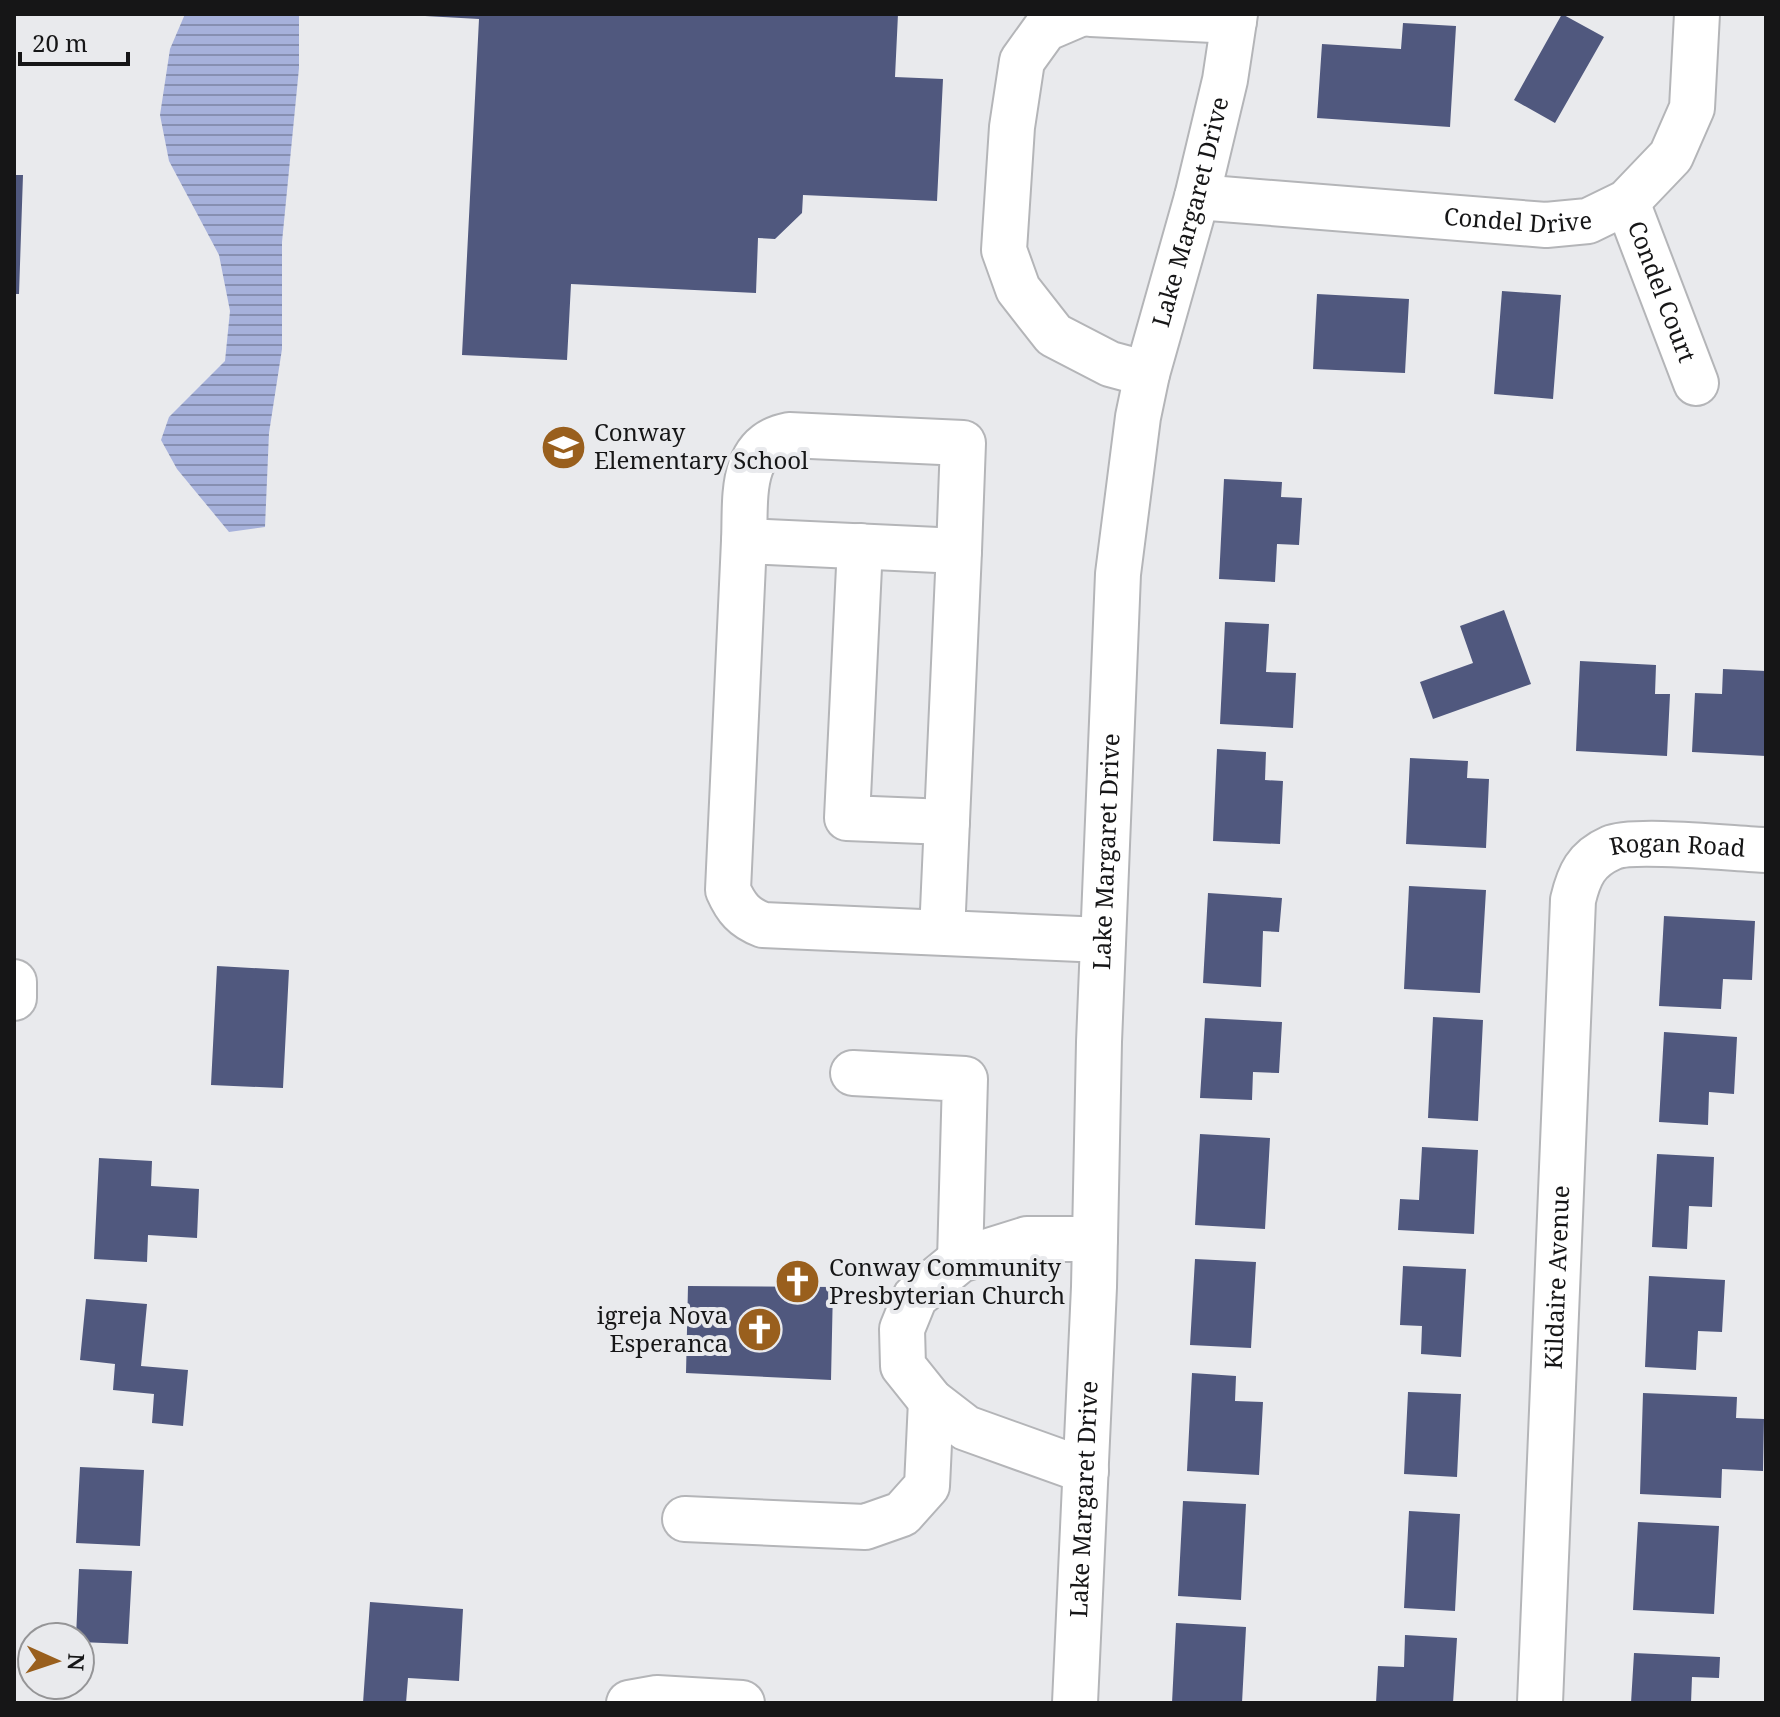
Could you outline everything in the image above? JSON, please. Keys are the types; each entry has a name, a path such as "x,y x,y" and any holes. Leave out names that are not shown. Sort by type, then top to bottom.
{"street":[{"path":"1080,14 1045,29 1022,61 1012,127 1004,250 1018,289 1054,335 1110,364 1147,374"},
{"path":"1091,14 1235,17"},
{"name":"Condel Drive","path":"1197,197 1546,225 1588,221 1627,202 1671,156 1692,108 1697,14"},
{"name":"Lake Margaret Drive","path":"1075,1703 1118,574 1136,429 1147,374 1197,197 1225,80 1235,17"},
{"name":"Condel Court","path":"1627,202 1696,383"},
{"path":"942,933 963,443 789,435 773,438 761,448 752,462 747,480 728,890 736,906 748,919 763,925 942,933 1103,940"},
{"path":"744,541 959,551"},
{"path":"860,546 847,818 947,822"},
{"name":"Rogan Road","path":"1594,858 1613,847 1636,844 1766,850"},
{"name":"Kildaire Avenue","path":"1540,1703 1573,900 1579,876 1594,858"},
{"path":"14,982 14,998"},
{"path":"853,1073 965,1079 960,1260"},
{"path":"1086,1471 966,1428 931,1401 903,1366 902,1329 915,1297 960,1260 1027,1239 1095,1239"},
{"path":"685,1519 865,1527 902,1514 927,1486 931,1401"},
{"path":"629,1703 657,1698 742,1703"}],"water":[{"path":"185,14 299,14 299,68 282,242 282,349 269,433 265,527 229,532 177,469 161,440 169,417 225,361 230,311 219,255 169,161 160,115 170,49"}],"building":[{"path":"425,14 898,14 895,77 943,79 937,201 803,195 802,213 775,239 758,238 756,293 571,284 567,360 462,355 479,19"},
{"path":"1562,14 1604,37 1555,123 1514,100"},
{"path":"1403,23 1456,26 1450,127 1317,118 1322,44 1401,49"},
{"path":"14,175 23,175 19,294 14,294"},
{"path":"1502,291 1561,295 1553,399 1494,394"},
{"path":"1317,294 1409,299 1405,373 1313,369"},
{"path":"1224,479 1282,482 1281,497 1302,498 1299,545 1277,544 1275,582 1219,579"},
{"path":"1504,610 1531,684 1433,719 1420,682 1473,663 1460,626"},
{"path":"1225,622 1269,624 1266,672 1296,673 1293,728 1220,724"},
{"path":"1580,661 1656,665 1655,694 1670,694 1667,756 1576,751"},
{"path":"1723,669 1766,671 1766,756 1692,752 1695,693 1722,694"},
{"path":"1217,749 1266,752 1265,780 1283,781 1280,844 1213,841"},
{"path":"1410,758 1468,761 1467,778 1489,779 1486,848 1406,844"},
{"path":"1409,886 1486,890 1480,993 1404,989"},
{"path":"1208,893 1282,898 1279,932 1263,931 1261,987 1203,983"},
{"path":"1664,916 1755,921 1752,980 1723,979 1721,1009 1659,1006"},
{"path":"217,966 289,970 283,1088 211,1085"},
{"path":"1433,1017 1483,1020 1478,1121 1428,1118"},
{"path":"1205,1018 1282,1022 1279,1073 1253,1072 1252,1100 1200,1098"},
{"path":"1664,1032 1737,1037 1734,1094 1709,1092 1708,1125 1659,1122"},
{"path":"1200,1134 1270,1138 1265,1229 1195,1225"},
{"path":"1422,1147 1478,1150 1474,1234 1398,1230 1400,1199 1419,1200"},
{"path":"1657,1154 1714,1157 1712,1207 1689,1206 1687,1249 1652,1247"},
{"path":"99,1158 152,1161 151,1186 199,1189 197,1238 148,1235 147,1262 94,1259"},
{"path":"1195,1259 1256,1262 1251,1348 1190,1345"},
{"path":"1403,1266 1466,1269 1461,1357 1421,1354 1422,1326 1400,1325"},
{"path":"1649,1276 1725,1280 1722,1332 1698,1331 1696,1370 1645,1367"},
{"name":"igreja Nova Esperanca","path":"688,1286 833,1287 831,1380 686,1373"},
{"path":"86,1299 147,1304 141,1366 188,1370 183,1426 152,1423 154,1394 113,1390 115,1364 80,1360"},
{"path":"1192,1373 1236,1376 1235,1401 1263,1402 1259,1475 1187,1471"},
{"path":"1408,1392 1461,1394 1457,1477 1404,1474"},
{"path":"1643,1393 1737,1397 1736,1418 1764,1419 1763,1471 1722,1469 1721,1498 1640,1494"},
{"path":"80,1467 144,1470 140,1546 76,1543"},
{"path":"1183,1501 1246,1504 1241,1600 1178,1596"},
{"path":"1409,1511 1460,1514 1455,1611 1404,1608"},
{"path":"1638,1522 1719,1526 1714,1614 1633,1610"},
{"path":"79,1569 132,1571 128,1644 96,1643 96,1621 77,1621"},
{"path":"370,1602 463,1609 459,1681 408,1678 406,1703 363,1703"},
{"path":"1176,1623 1246,1627 1242,1703 1172,1703"},
{"path":"1405,1635 1457,1638 1453,1703 1376,1703 1378,1666 1404,1667"},
{"path":"1634,1653 1720,1657 1719,1678 1692,1677 1691,1703 1631,1703"}],"place":[{"name":"Conway Elementary School","path":"563,447"},
{"name":"Conway Community Presbyterian Church","path":"798,1282"},
{"name":"igreja Nova Esperanca","path":"759,1330"}]}
